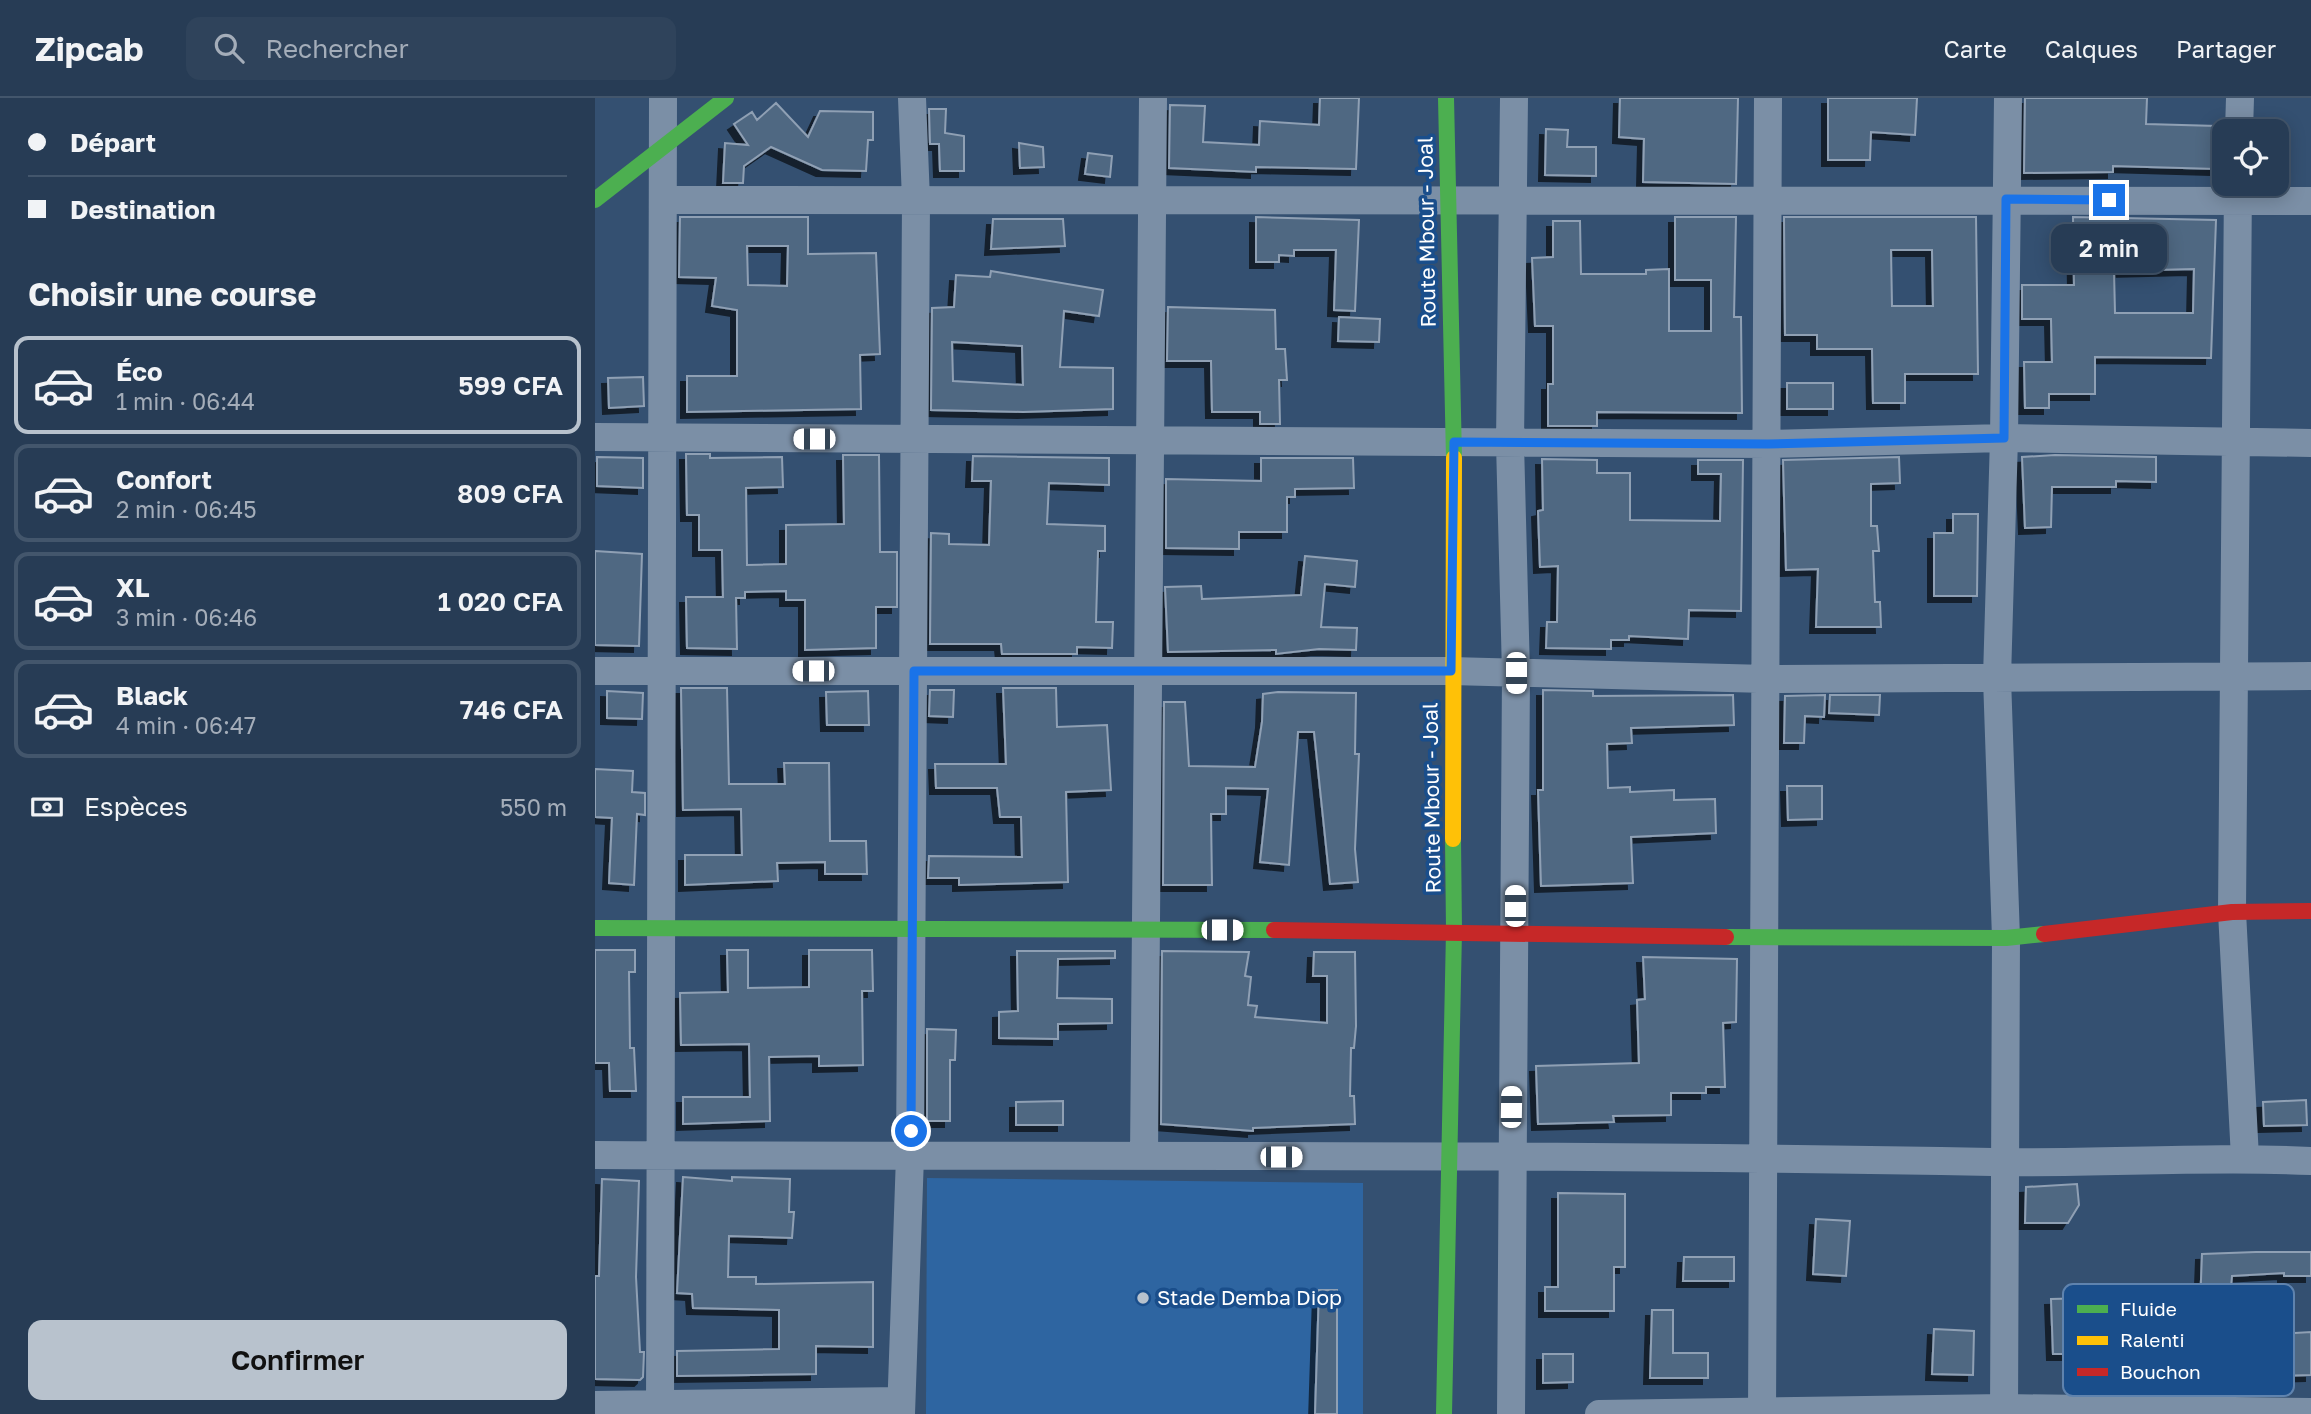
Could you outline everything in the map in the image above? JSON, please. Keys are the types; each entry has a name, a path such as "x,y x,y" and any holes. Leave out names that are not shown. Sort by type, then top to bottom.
{"street":[{"path":"660,1409 663,98"},
{"path":"595,200 726,98"},
{"path":"595,1405 660,1409 901,1408 910,1156 913,929 916,200 912,98"},
{"path":"1144,1156 1146,671 1153,98"},
{"name":"Route Mbour - Joal","path":"1444,1414 1447,1157 1454,931 1451,671 1454,442 1446,201 1446,98"},
{"path":"1511,1414 1510,1157 1516,673 1510,443 1514,98"},
{"path":"1762,1412 1768,98"},
{"path":"2004,1411 2006,938 1997,678 2004,438 2008,98"},
{"path":"2239,119 2240,98"},
{"path":"663,200 1769,202 2212,193"},
{"path":"2237,196 2236,676 2232,912 2245,1158"},
{"path":"2270,196 2311,201"},
{"path":"595,438 1768,444 2004,438 2311,443"},
{"path":"595,671 1451,671 1767,679 2311,676"},
{"path":"595,928 1454,931 1765,938 2006,938 2232,912 2311,911"},
{"path":"595,1156 1765,1157 2006,1162 2245,1158 2311,1161"},
{"path":"1599,1414 2311,1412"}],"shaded area":[{"name":"Stade Demba Diop","path":"927,1178 1363,1183 1363,1414 926,1414"}],"building":[{"path":"1320,98 1359,98 1356,169 1256,167 1256,172 1169,168 1170,105 1205,106 1203,142 1259,145 1260,121 1319,125"},
{"path":"1620,98 1738,98 1736,184 1643,182 1644,139 1619,137"},
{"path":"1828,98 1917,98 1915,135 1871,132 1870,160 1828,160"},
{"path":"2025,98 2147,98 2146,124 2212,126 2212,169 2113,166 2113,172 2024,173"},
{"path":"776,103 808,137 820,111 873,112 873,140 868,140 866,171 822,170 771,147 744,166 743,183 723,183 725,143 748,145 734,124 752,112 757,120"},
{"path":"929,109 946,109 945,133 964,136 964,171 940,171 939,144 930,144"},
{"path":"1546,129 1568,130 1567,147 1596,147 1596,176 1545,175"},
{"path":"1019,143 1043,147 1044,167 1020,168"},
{"path":"1088,153 1112,156 1110,177 1085,174"},
{"path":"680,217 808,217 808,254 876,253 880,354 860,355 861,409 687,412 687,376 737,376 737,310 712,306 716,278 679,277","holes":["747,246 788,246 787,286 748,285"]},
{"path":"1256,217 1359,220 1355,311 1334,310 1336,250 1294,250 1294,256 1279,255 1279,262 1256,262"},
{"path":"1675,217 1736,217 1734,317 1741,317 1742,413 1597,412 1597,426 1548,426 1548,384 1553,384 1553,326 1535,326 1532,258 1553,257 1553,221 1580,221 1581,274 1646,274 1646,270 1669,269 1669,331 1711,331 1711,280 1675,280"},
{"path":"1784,217 1976,217 1978,374 1905,374 1905,403 1873,403 1872,349 1817,349 1817,335 1785,335","holes":["1891,250 1932,250 1933,306 1892,306"]},
{"path":"2073,217 2216,220 2211,358 2095,357 2095,394 2049,394 2049,408 2025,408 2024,362 2052,362 2051,319 2022,319 2022,285 2074,285","holes":["2194,269 2193,313 2115,313 2114,271"]},
{"path":"993,219 1063,219 1065,246 991,249"},
{"path":"991,271 1103,290 1099,316 1064,311 1060,367 1113,368 1113,409 1023,412 931,410 932,308 954,307 956,275 990,277","holes":["952,342 1022,346 1023,385 953,381"]},
{"path":"1168,307 1275,310 1276,349 1285,349 1287,380 1279,380 1280,424 1260,424 1260,412 1212,412 1211,361 1167,361"},
{"path":"1339,317 1380,319 1379,342 1338,341"},
{"path":"643,377 644,406 609,408 608,378"},
{"path":"1787,383 1833,383 1833,409 1787,409"},
{"path":"686,454 710,454 710,458 782,457 783,487 746,488 747,565 786,564 786,525 844,524 843,455 879,455 880,552 897,552 897,607 876,607 876,648 805,650 805,600 786,600 786,591 745,592 745,598 736,598 737,649 687,648 686,597 723,597 722,550 699,550 699,515 687,515"},
{"path":"973,456 1109,458 1109,485 1049,483 1047,524 1105,526 1105,551 1098,551 1096,622 1113,622 1112,648 1077,647 1077,654 1002,654 1001,644 930,644 931,533 949,534 949,544 989,545 991,481 972,481"},
{"path":"597,457 643,458 643,488 597,486"},
{"path":"1899,457 1900,483 1871,484 1871,526 1877,526 1879,551 1873,551 1875,602 1880,602 1881,627 1816,627 1818,569 1786,570 1783,460"},
{"path":"2022,457 2156,457 2156,482 2116,481 2116,487 2052,487 2051,527 2025,528"},
{"path":"1261,458 1353,458 1354,488 1295,489 1295,497 1287,497 1287,532 1239,532 1239,549 1166,548 1166,479 1261,481"},
{"path":"1542,459 1597,460 1597,473 1630,473 1630,520 1720,521 1721,474 1698,474 1698,460 1743,460 1741,611 1689,610 1688,639 1629,636 1629,640 1611,640 1611,649 1546,648 1547,622 1557,622 1558,566 1540,567 1538,511 1543,510"},
{"path":"1953,514 1978,514 1977,596 1934,596 1934,533 1953,533"},
{"path":"595,551 642,554 639,646 595,645"},
{"path":"1305,556 1357,561 1355,587 1325,584 1321,627 1357,628 1356,650 1319,649 1276,654 1276,650 1168,652 1165,587 1201,586 1202,599 1301,595"},
{"path":"681,688 727,688 729,784 785,784 784,763 829,763 830,841 866,841 867,874 825,874 825,862 777,863 778,881 685,885 685,855 742,855 741,809 683,810"},
{"path":"1003,688 1056,688 1057,727 1107,725 1111,790 1066,792 1068,882 959,885 959,878 928,878 929,856 1022,857 1021,817 1000,817 997,788 936,788 935,764 1006,764"},
{"path":"930,690 954,690 953,717 929,716"},
{"path":"1543,690 1593,691 1593,696 1733,695 1734,725 1631,728 1632,743 1607,744 1608,788 1630,787 1630,792 1674,790 1674,800 1715,799 1716,833 1631,837 1633,883 1541,886 1538,790 1543,790"},
{"path":"607,691 643,693 642,719 607,718"},
{"path":"868,691 869,725 827,725 826,692"},
{"path":"1356,693 1355,754 1359,754 1355,849 1358,882 1330,884 1314,732 1298,732 1289,865 1260,862 1268,789 1226,788 1226,814 1211,814 1212,885 1163,885 1164,702 1185,702 1189,766 1255,767 1263,694"},
{"path":"1825,695 1824,717 1805,716 1804,743 1784,743 1785,696"},
{"path":"1830,695 1880,695 1879,715 1829,713"},
{"path":"595,769 633,771 632,792 645,793 645,815 637,814 634,885 609,883 612,818 595,817"},
{"path":"1787,786 1822,786 1822,819 1788,820"},
{"path":"595,950 635,950 635,972 629,972 630,1048 634,1048 636,1091 610,1091 609,1063 595,1063"},
{"path":"727,950 748,950 748,988 809,987 809,950 872,950 873,991 862,991 863,1065 819,1066 819,1056 769,1057 770,1121 683,1124 683,1097 750,1097 749,1044 681,1045 680,993 728,992"},
{"path":"1017,951 1115,951 1115,958 1058,959 1057,998 1112,999 1112,1023 1058,1024 1058,1039 999,1038 999,1012 1018,1011"},
{"path":"1162,951 1249,952 1245,976 1251,977 1248,1005 1257,1006 1255,1017 1327,1023 1327,976 1313,976 1314,952 1355,952 1356,1026 1354,1048 1351,1048 1350,1096 1354,1096 1355,1124 1253,1128 1253,1131 1161,1124"},
{"path":"1643,957 1737,959 1736,1022 1723,1023 1725,1087 1706,1087 1706,1093 1671,1093 1671,1115 1613,1116 1614,1122 1538,1124 1536,1066 1639,1063 1637,1000 1645,999"},
{"path":"927,1029 956,1030 955,1060 950,1060 950,1121 927,1121"},
{"path":"2306,1100 2307,1125 2264,1126 2263,1102"},
{"path":"1063,1101 1063,1125 1016,1125 1016,1102"},
{"path":"683,1177 732,1181 732,1177 790,1179 789,1212 794,1212 792,1238 729,1236 728,1277 756,1277 756,1284 873,1282 873,1347 816,1346 816,1374 677,1376 677,1351 779,1349 779,1310 693,1308 692,1294 677,1293"},
{"path":"602,1179 639,1181 636,1277 640,1352 644,1352 643,1377 640,1380 595,1379 595,1276 599,1276"},
{"path":"2077,1184 2079,1205 2068,1223 2025,1223 2026,1187"},
{"path":"1558,1193 1625,1194 1625,1267 1614,1267 1614,1311 1545,1311 1545,1287 1558,1287"},
{"path":"1816,1219 1850,1221 1846,1276 1813,1274"},
{"path":"2311,1252 2311,1276 2284,1276 2284,1273 2232,1276 2231,1284 2201,1284 2202,1254"},
{"path":"1684,1257 1734,1257 1734,1281 1683,1281"},
{"path":"1319,1290 1337,1290 1337,1414 1315,1414"},
{"path":"2051,1299 2063,1299 2063,1354 2053,1354"},
{"path":"1652,1310 1673,1310 1673,1353 1708,1353 1708,1378 1650,1378"},
{"path":"1934,1329 1974,1331 1973,1375 1932,1374"},
{"path":"2311,1332 2311,1375 2294,1376 2294,1333"},
{"path":"1543,1354 1573,1354 1573,1382 1543,1383"}],"traffic: fast":[{"path":"595,200 726,98"},
{"path":"1446,98 1454,458"},
{"path":"1444,1414 1454,931 1453,839"},
{"path":"595,928 1274,930"},
{"path":"1726,937 2006,938 2044,934"}],"traffic: slow":[{"path":"1453,839 1454,458"}],"traffic: jam":[{"path":"2044,934 2232,912 2311,911"},
{"path":"1274,930 1726,937"}],"place":[{"name":"Stade Demba Diop","path":"1143,1298"}],"route":[{"path":"911,1131 914,671 1451,671 1454,442 1768,444 2004,438 2006,199 2109,200"}]}
